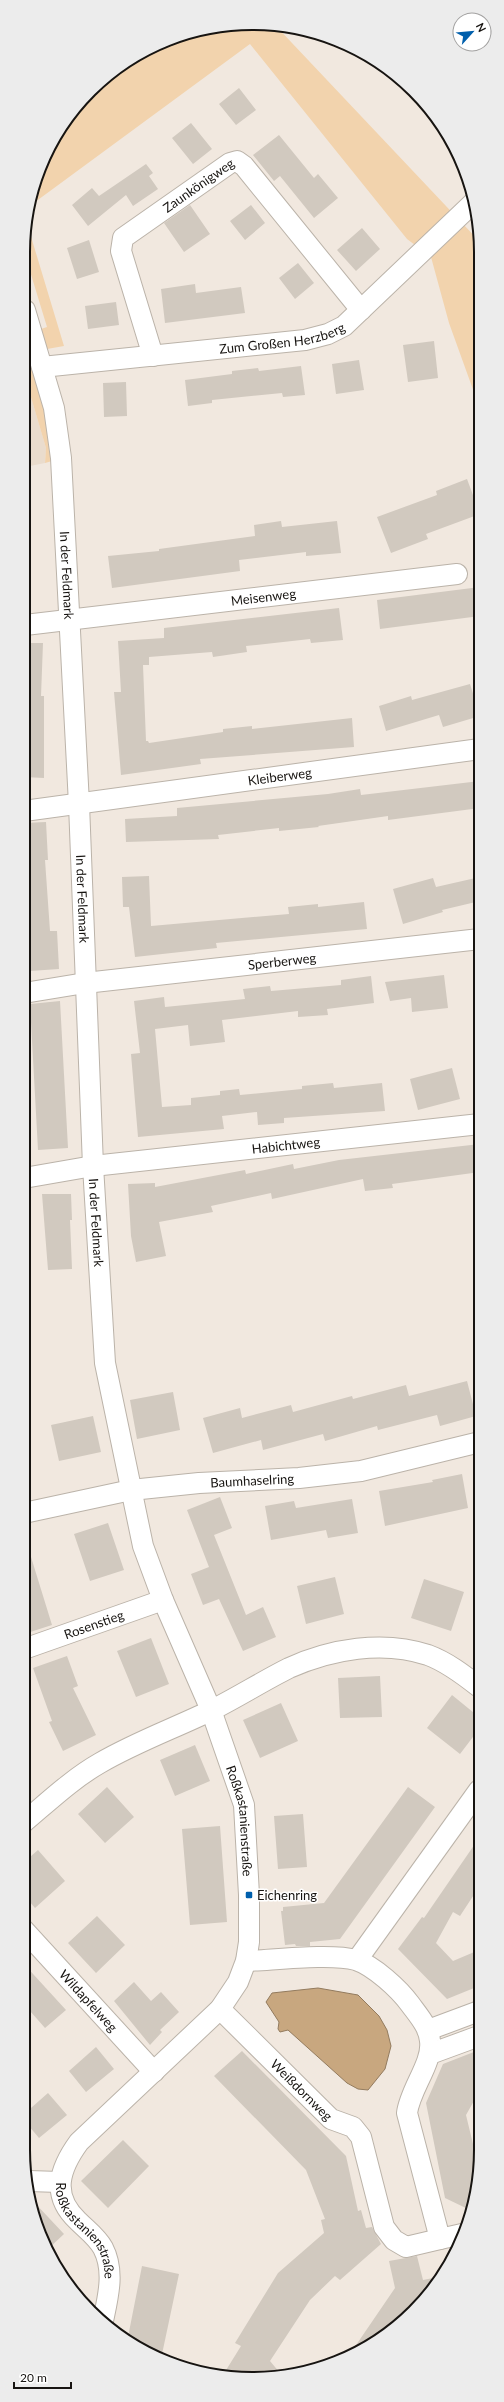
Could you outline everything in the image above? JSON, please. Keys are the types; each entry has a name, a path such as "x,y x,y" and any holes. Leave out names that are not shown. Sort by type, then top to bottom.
{"street":[{"name":"Zaunkönigweg","path":"153,356 120,244 123,238 132,231 230,163 237,162 244,166 361,310"},
{"name":"Zum Großen Herzberg","path":"42,367 305,340 328,334 344,326 469,206"},
{"name":"In der Feldmark","path":"30,327 54,408 61,458 79,804 93,1166 105,1362 131,1490"},
{"name":"Meisenweg","path":"30,625 457,574"},
{"name":"Kleiberweg","path":"30,810 474,750"},
{"name":"Sperberweg","path":"30,992 85,983 474,940"},
{"name":"Habichtweg","path":"30,1177 93,1166 474,1125"},
{"name":"Baumhaselring","path":"30,1512 131,1490 199,1483 299,1478 361,1471 474,1443"},
{"name":"Roßkastanienstraße","path":"104,2315 110,2272 104,2249 96,2237 76,2220 68,2209 59,2182 66,2160 79,2142 220,2009 238,1982 246,1961 249,1895 244,1805 211,1710 163,1600 143,1546 131,1490"},
{"name":"Rosenstieg","path":"30,1648 163,1600"},
{"path":"30,1817 63,1788 98,1764 137,1743 211,1710 290,1668 344,1650 379,1648 405,1650 429,1656 459,1671 474,1683"},
{"path":"357,1960 474,1797"},
{"name":"Wildapfelweg","path":"30,1937 154,2072"},
{"path":"246,1961 337,1957 357,1960 387,1980 403,1995 428,2030 430,2054 409,2100 408,2112 440,2239"},
{"name":"Weißdornweg","path":"220,2009 331,2119 353,2127 361,2137 366,2149 384,2227 394,2240 406,2247 457,2235"},
{"path":"428,2030 474,2013"},
{"path":"430,2054 474,2038"},
{"path":"32,2181 59,2182"}],"shaded area":[{"path":"237,30 267,30 282,32 474,235 474,392 449,323 431,257 407,239 250,44 36,201 47,167 67,129 95,95 129,67 167,47 209,34"},
{"path":"30,234 64,346 47,349 41,329 47,327 30,271"},
{"path":"30,352 48,410 52,461 45,463 46,448 30,394"},
{"path":"30,394 46,448 45,463 30,466"},
{"path":"318,1988 358,1995 379,2016 387,2030 391,2046 385,2069 368,2090 358,2089 347,2083 288,2030 280,2032 278,2029 279,2022 266,2002 272,1993"}],"building":[{"path":"239,88 256,110 236,125 219,104"},
{"path":"191,123 212,149 193,164 172,138"},
{"path":"279,135 314,178 318,174 338,198 314,218 280,176 274,181 253,155"},
{"path":"146,164 153,173 149,176 158,189 133,206 126,195 88,226 72,205 92,188 99,196"},
{"path":"190,205 210,234 184,252 164,223"},
{"path":"251,205 265,223 245,240 230,221"},
{"path":"362,228 380,249 356,271 337,250"},
{"path":"89,240 99,272 77,279 67,248"},
{"path":"298,263 314,283 295,299 279,278"},
{"path":"195,284 196,293 241,287 245,313 165,323 161,289"},
{"path":"116,302 119,325 88,329 85,306"},
{"path":"434,341 438,378 408,382 403,345"},
{"path":"359,360 364,390 336,394 332,364"},
{"path":"301,366 305,395 283,397 282,393 212,400 212,403 188,406 185,380 232,374 232,371 258,368 259,371"},
{"path":"126,382 127,416 104,417 103,383"},
{"path":"467,479 474,498 474,516 426,534 428,539 391,553 377,517 437,495 436,491"},
{"path":"281,521 282,527 337,521 341,553 306,556 306,552 239,560 240,571 112,588 108,556 159,551 159,549 255,536 254,525"},
{"path":"474,588 474,617 380,629 377,600"},
{"path":"339,608 343,640 311,643 310,639 246,646 247,652 213,657 212,652 149,657 149,665 143,665 146,741 149,743 223,732 223,729 252,726 252,729 352,718 354,747 200,759 201,764 121,775 114,692 121,692 118,641 164,638 164,628"},
{"path":"30,643 43,643 41,696 44,696 44,778 30,777"},
{"path":"470,684 474,697 474,718 443,727 439,715 386,731 379,706 411,696 412,700"},
{"path":"474,782 474,809 388,820 388,816 318,826 319,827 279,831 279,828 218,835 219,839 126,842 125,819 177,816 177,808 328,794 360,789 361,795"},
{"path":"46,822 48,860 45,860 50,931 57,931 59,969 30,971 30,823"},
{"path":"149,876 151,926 289,914 288,907 318,904 318,907 364,902 367,929 216,943 217,948 135,957 129,907 123,907 122,877"},
{"path":"433,878 436,887 474,878 474,902 442,910 443,912 403,924 393,889"},
{"path":"444,975 448,1008 412,1012 411,998 390,1001 385,982"},
{"path":"371,976 374,1003 327,1009 328,1015 298,1017 298,1011 222,1020 225,1042 190,1046 188,1025 155,1029 162,1107 191,1105 191,1098 220,1095 220,1091 239,1089 240,1095 302,1089 302,1086 333,1083 334,1088 382,1083 385,1111 284,1118 284,1123 258,1125 257,1112 222,1116 224,1129 138,1137 131,1054 140,1053 134,1001 164,997 165,1007 245,999 243,989 270,986 271,991 341,985 341,980"},
{"path":"60,1001 68,1148 38,1150 30,1004"},
{"path":"452,1068 460,1099 418,1110 410,1079"},
{"path":"474,1145 474,1173 392,1184 393,1188 365,1191 363,1179 272,1199 271,1193 211,1206 213,1212 159,1222 166,1256 136,1262 131,1236 128,1184 155,1183 155,1187 245,1170 246,1174 293,1164 294,1169 339,1160"},
{"path":"42,1194 71,1194 72,1220 70,1220 72,1269 48,1270"},
{"path":"467,1381 474,1408 474,1417 440,1426 437,1415 378,1430 377,1426 325,1441 323,1434 263,1450 261,1440 213,1453 203,1418 240,1408 242,1418 291,1405 293,1412 352,1396 353,1399 406,1385 409,1396"},
{"path":"173,1392 180,1430 137,1439 130,1400"},
{"path":"93,1416 101,1452 59,1461 51,1425"},
{"path":"462,1474 468,1508 385,1526 379,1491 433,1482 432,1480"},
{"path":"220,1497 232,1528 214,1535 246,1615 263,1607 276,1637 243,1651 219,1599 203,1605 191,1574 209,1567 187,1510"},
{"path":"352,1499 358,1533 328,1538 326,1530 271,1540 265,1506 294,1501 296,1508"},
{"path":"108,1523 124,1570 90,1581 74,1534"},
{"path":"30,1554 52,1625 30,1632"},
{"path":"335,1577 344,1614 306,1624 297,1586"},
{"path":"424,1579 464,1592 451,1631 411,1618"},
{"path":"151,1638 169,1684 136,1697 117,1651"},
{"path":"67,1656 78,1686 73,1688 96,1735 63,1751 49,1722 52,1721 33,1668"},
{"path":"380,1676 382,1717 340,1718 338,1678"},
{"path":"452,1695 474,1713 474,1736 460,1754 427,1728"},
{"path":"281,1703 298,1741 260,1758 243,1720"},
{"path":"195,1745 210,1781 175,1796 160,1760"},
{"path":"107,1787 134,1817 105,1843 78,1814"},
{"path":"408,1787 435,1807 340,1939 310,1942 310,1946 296,1946 295,1944 285,1945 281,1911 283,1911 283,1907 324,1903"},
{"path":"303,1814 307,1867 278,1869 274,1816"},
{"path":"220,1826 227,1922 190,1925 182,1829"},
{"path":"474,1845 474,1895 460,1916 453,1912 436,1943 453,1961 474,1952 474,1988 447,1999 398,1949 422,1917 424,1918"},
{"path":"38,1850 65,1881 35,1908 30,1902 30,1857"},
{"path":"97,1916 125,1945 96,1973 68,1943"},
{"path":"30,1971 66,2010 45,2028 30,2011"},
{"path":"134,1982 151,2001 161,1992 179,2012 160,2030 162,2032 150,2045 114,2001"},
{"path":"96,2047 114,2069 86,2092 69,2071"},
{"path":"242,2051 346,2156 358,2211 361,2210 366,2228 372,2227 381,2244 340,2280 335,2276 310,2300 270,2361 278,2370 237,2372 226,2370 241,2346 235,2343 278,2273 324,2233 321,2220 325,2219 306,2170 214,2076"},
{"path":"474,2052 474,2101 466,2115 474,2148 474,2165 470,2193 466,2208 445,2198 426,2103 443,2064"},
{"path":"48,2093 67,2115 39,2138 30,2127 30,2109"},
{"path":"123,2140 149,2166 108,2208 81,2181"},
{"path":"38,2206 64,2234 52,2245"},
{"path":"417,2256 423,2280 433,2278 419,2296 398,2317 375,2335 355,2346 395,2288 389,2261"},
{"path":"142,2266 179,2274 162,2353 128,2335"}],"place":[{"name":"Eichenring","path":"249,1895"}]}
